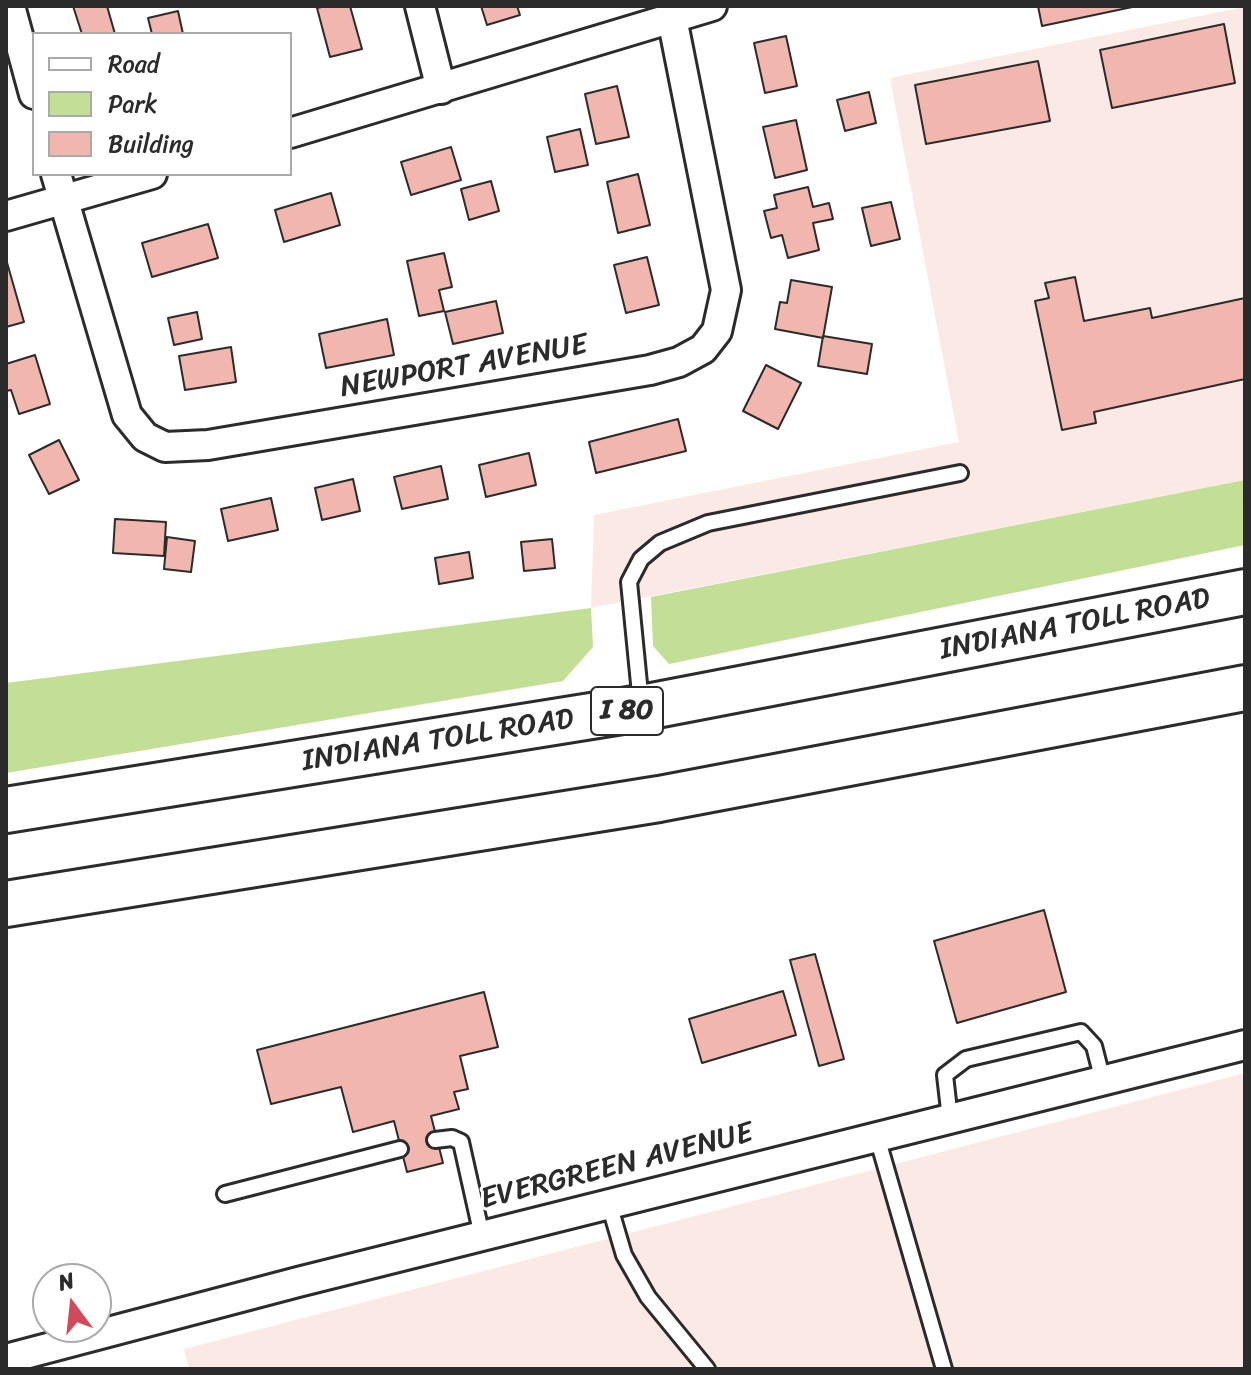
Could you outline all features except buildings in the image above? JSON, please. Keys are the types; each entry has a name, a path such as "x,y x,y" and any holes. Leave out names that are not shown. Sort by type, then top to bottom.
{"highway":[{"name":"INDIANA TOLL ROAD","path":"6,810 641,708 1245,592"},
{"path":"6,904 659,799 1245,688"}],"street":[{"path":"10,6 32,87"},
{"path":"420,6 441,89"},
{"path":"292,132 712,6"},
{"name":"NEWPORT AVENUE","path":"60,187 127,415 145,437 165,447 208,445 679,362 703,349 717,331 726,290 672,18"},
{"path":"6,216 60,187 138,176"},
{"name":"EVERGREEN AVENUE","path":"6,1359 1245,1045"}],"lane":[{"path":"641,708 629,582 641,559 660,543 708,523 960,473"},
{"path":"950,1119 945,1075 966,1059 1081,1032 1094,1046 1103,1081"},
{"path":"877,1137 944,1369"},
{"path":"435,1140 452,1138 461,1142 482,1236"},
{"path":"225,1194 400,1149"},
{"path":"609,1204 624,1255 648,1297 707,1369"}],"shaded area":[{"path":"1245,7 1245,480 591,608 594,515 959,442 890,78"},
{"path":"1245,1073 1245,1369 189,1369 184,1349"}],"green space":[{"path":"1245,480 1245,545 669,664 653,646 651,597"},
{"path":"591,608 593,647 563,681 6,773 6,683"}]}
